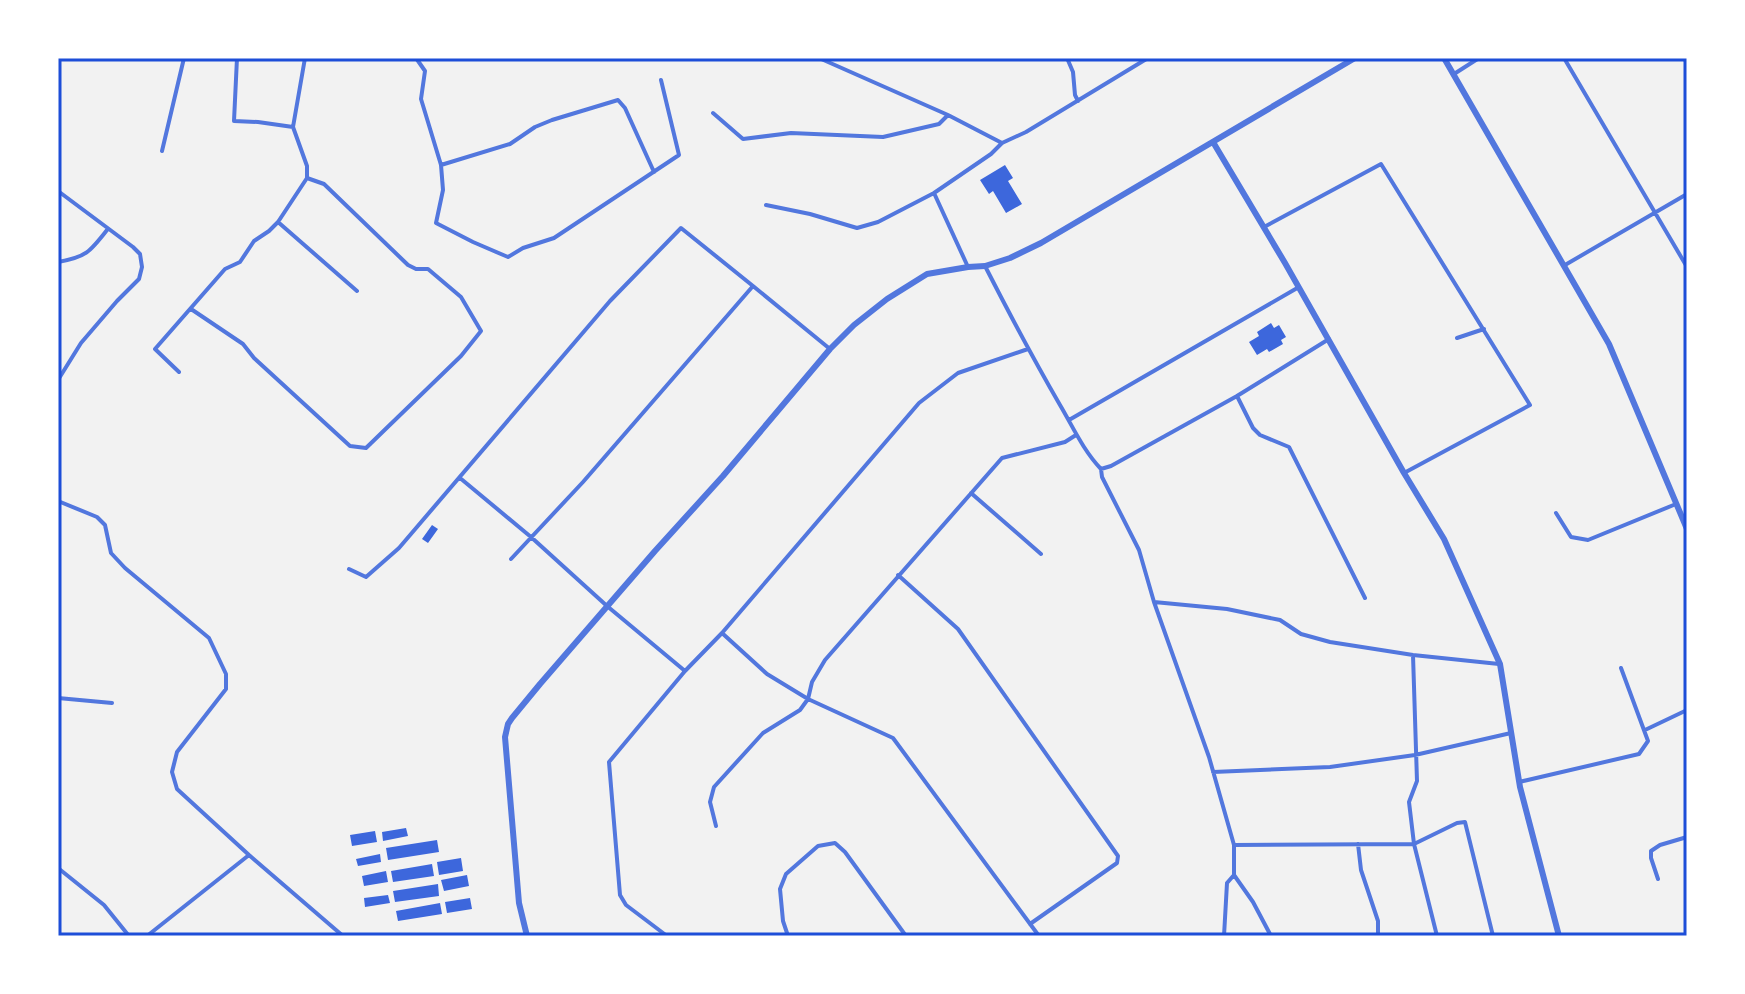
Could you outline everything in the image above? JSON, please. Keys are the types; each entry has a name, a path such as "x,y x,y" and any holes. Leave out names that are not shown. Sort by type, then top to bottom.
{"street":[{"path":"162,151 184,58"},
{"path":"237,58 234,121 293,127"},
{"path":"179,372 155,349 225,269 240,262 254,241 278,222 307,178 307,166 293,127 305,58"},
{"path":"416,58 425,71 421,99 441,165 443,190 436,223 508,257 523,248 554,238 679,155 661,80"},
{"path":"819,58 948,115 1002,143"},
{"path":"997,58 1020,59"},
{"path":"1067,58 1078,101"},
{"path":"766,205 857,228 878,222 934,193 1002,143 1026,132 1148,58"},
{"path":"527,936 519,903 506,731 512,718 830,349 874,309 917,279 937,271 985,266 1041,243 1345,60 1355,58"},
{"path":"1444,58 1619,363 1687,529"},
{"path":"1454,74 1479,58"},
{"path":"1564,58 1687,267"},
{"path":"1684,58 1687,63"},
{"path":"441,165 510,144 552,120 618,100 625,108 654,172"},
{"path":"713,113 743,139 791,133 883,137 939,124 948,115"},
{"path":"1213,142 1444,539 1500,664 1519,782 1559,936"},
{"path":"1264,227 1381,164 1530,405 1404,473"},
{"path":"191,309 243,344 254,358 350,446 366,448 461,356 481,331 461,297 428,269 408,265 324,184 307,178"},
{"path":"58,191 140,254 142,267 139,279 81,343 58,380"},
{"path":"934,193 968,267"},
{"path":"1565,265 1687,194"},
{"path":"278,222 357,291"},
{"path":"349,569 366,577 399,548 610,301 681,228 830,349"},
{"path":"58,262 81,258 107,230"},
{"path":"985,266 1076,435 1101,469 1102,477 1139,550 1213,772 1234,845 1234,875 1271,936"},
{"path":"511,559 753,286"},
{"path":"1069,420 1299,287"},
{"path":"1457,338 1484,329"},
{"path":"1101,469 1237,396 1329,339"},
{"path":"667,936 626,905 620,895 609,762 919,403 958,373 1028,349"},
{"path":"1237,396 1253,428 1260,435 1289,447 1365,598"},
{"path":"716,826 710,802 714,787 763,733 800,710 825,660 1002,458 1065,442 1076,435"},
{"path":"460,478 685,671"},
{"path":"971,493 1041,554"},
{"path":"58,501 97,517 105,525 111,553 209,638 226,674 226,689 177,752 172,772 177,789 343,936"},
{"path":"1556,513 1571,537 1588,540 1676,504"},
{"path":"898,575 958,629 1118,856 1117,863 1030,924"},
{"path":"1154,602 1227,609 1280,620 1301,634 1330,642 1500,664"},
{"path":"722,633 767,674 808,699 893,738 1039,936"},
{"path":"1413,655 1417,781 1409,802 1414,844 1437,936"},
{"path":"1519,782 1639,754 1648,741 1621,668"},
{"path":"58,698 112,703"},
{"path":"1645,730 1687,710"},
{"path":"1213,772 1330,767 1415,755 1511,733"},
{"path":"1234,845 1414,844 1465,822 1493,936"},
{"path":"1658,879 1651,851 1687,837"},
{"path":"788,936 783,921 780,889 786,874 818,846 835,843 845,852 906,936"},
{"path":"1358,844 1361,870 1378,921 1378,936"},
{"path":"147,936 249,855"},
{"path":"58,868 104,905 129,936"},
{"path":"1224,936 1227,883 1234,875"}],"building":[{"path":"1005,165 1013,178 1008,181 1022,204 1006,213 993,191 989,194 980,180"},
{"path":"1271,323 1274,328 1279,325 1286,337 1281,340 1283,344 1257,355 1249,342"},
{"path":"432,525 438,529 428,543 422,539"},
{"path":"406,828 408,836 383,841 382,832"},
{"path":"375,831 377,842 352,846 350,835"},
{"path":"437,840 439,852 388,860 386,848"},
{"path":"380,854 381,862 358,866 356,859"},
{"path":"461,858 463,871 439,875 437,862"},
{"path":"432,864 434,876 393,882 391,871"},
{"path":"386,871 388,882 364,886 362,876"},
{"path":"467,875 469,886 444,891 441,880"},
{"path":"438,884 439,896 395,902 393,891"},
{"path":"388,895 390,903 365,907 364,898"},
{"path":"470,898 472,909 447,913 445,902"},
{"path":"440,903 442,914 398,921 396,911"}]}
